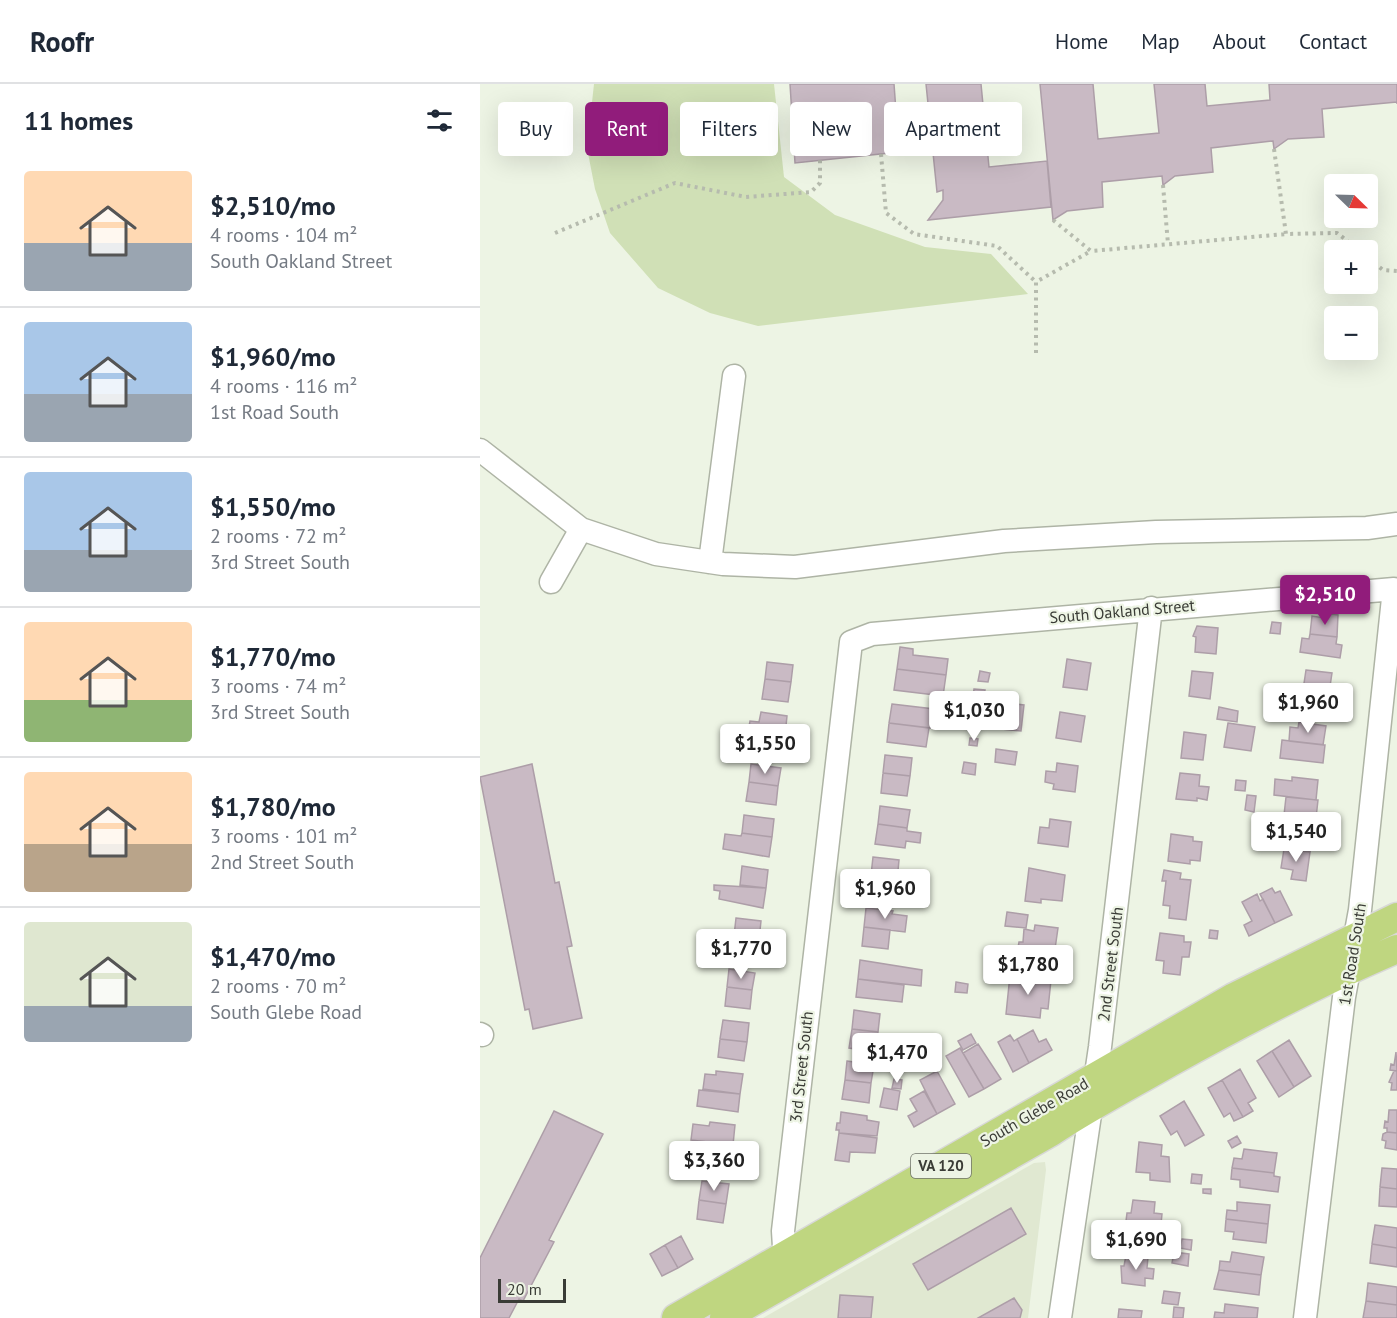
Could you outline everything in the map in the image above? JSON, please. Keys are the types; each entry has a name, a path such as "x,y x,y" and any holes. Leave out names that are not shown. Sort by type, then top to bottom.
{"main road":[{"name":"South Glebe Road","path":"724,1318 792,1265 1095,1077 1234,997 1397,917"},
{"name":"South Glebe Road","path":"676,1318 792,1265 1051,1132 1091,1106 1221,1035 1349,969 1397,949"}],"street":[{"path":"710,562 734,376"},
{"path":"480,450 580,530 656,554 710,562 795,567 1004,541 1156,532 1367,528 1397,524"},
{"path":"551,582 580,530"},
{"name":"South Oakland Street","path":"851,642 872,634 1151,608 1394,589"},
{"name":"1st Road South","path":"1305,1318 1355,937 1394,589"},
{"name":"2nd Street South","path":"1060,1318 1095,1077 1151,608"},
{"name":"3rd Street South","path":"792,1265 783,1231 851,642"}],"path":[{"path":"1274,149 1286,234"},
{"path":"881,154 886,213 914,234 997,246 1036,282 1036,353"},
{"path":"555,233 675,183 746,197 811,192 820,183 820,160"},
{"path":"1163,185 1168,244"},
{"path":"1053,220 1091,251"},
{"path":"1036,282 1091,251 1286,234 1337,233 1346,240"},
{"path":"1378,266 1383,270 1397,271"}],"shaded area":[{"path":"1045,1162 1046,1170 1028,1318 763,1318 1034,1163"}],"green space":[{"path":"594,84 774,84 776,102 680,102 680,156 778,156 778,121 784,177 835,215 925,247 991,254 1028,294 758,326 710,313 658,288 610,233 595,189 589,156 668,156 668,102 592,102"}],"building":[{"path":"790,84 894,84 895,102 884,102 884,154 872,155 872,102 791,102"},
{"path":"926,84 981,84 983,102 928,102"},
{"path":"1040,84 1093,84 1098,139 1159,133 1154,84 1205,84 1207,106 1270,100 1269,84 1397,84 1397,102 1322,109 1324,137 1288,139 1274,149 1273,141 1211,148 1213,172 1175,176 1163,185 1162,176 1102,182 1103,207 1067,211 1053,220"},
{"path":"795,156 861,156 795,163"},
{"path":"933,156 988,156 989,167 1047,161 1051,207 928,220 943,200 943,190 937,192"},
{"path":"1325,613 1338,615 1337,637 1310,634 1312,616 1324,618"},
{"path":"1272,622 1281,623 1280,634 1270,633"},
{"path":"1197,626 1218,628 1216,654 1195,652 1196,637 1193,636"},
{"path":"1310,634 1337,637 1336,644 1342,645 1340,658 1300,652 1302,638 1309,639"},
{"path":"900,647 913,649 913,655 948,659 946,675 897,669"},
{"path":"1067,659 1091,663 1087,690 1063,687"},
{"path":"767,662 793,665 791,682 765,679"},
{"path":"897,669 946,675 943,696 894,690"},
{"path":"1306,670 1332,673 1329,693 1303,690"},
{"path":"980,671 990,673 988,682 978,681"},
{"path":"1192,671 1213,673 1210,699 1189,696"},
{"path":"765,679 791,682 788,702 762,699"},
{"path":"1285,684 1303,687 1303,690 1333,694 1331,711 1282,706"},
{"path":"974,689 985,690 982,708 972,707"},
{"path":"995,701 1024,705 1021,731 992,728"},
{"path":"892,704 934,709 931,728 889,723"},
{"path":"1219,707 1238,711 1237,722 1217,719"},
{"path":"761,712 787,716 785,736 748,732 750,721 759,722"},
{"path":"1060,712 1085,716 1081,742 1056,738"},
{"path":"1299,722 1326,726 1323,745 1289,741 1290,727 1298,728"},
{"path":"889,723 929,728 926,747 887,742"},
{"path":"1228,723 1255,727 1251,751 1224,747"},
{"path":"971,726 978,727 977,734 970,733"},
{"path":"748,732 785,736 782,755 756,751 757,745 747,743"},
{"path":"1184,732 1206,735 1203,760 1181,758"},
{"path":"970,738 978,739 977,746 969,745"},
{"path":"1282,740 1325,745 1323,763 1280,758"},
{"path":"996,749 1017,752 1015,765 995,762"},
{"path":"885,755 912,758 910,776 883,773"},
{"path":"964,762 976,764 975,775 962,773"},
{"path":"1057,763 1078,766 1075,792 1053,789 1054,784 1045,782 1046,771 1056,772"},
{"path":"532,764 555,883 559,882 572,946 567,947 582,1018 533,1029 529,1009 525,1010 480,777"},
{"path":"751,764 781,768 778,786 749,782"},
{"path":"883,773 910,776 907,796 881,793"},
{"path":"1180,773 1200,775 1199,786 1209,787 1207,800 1176,799"},
{"path":"1292,777 1318,780 1316,800 1274,795 1275,779 1292,781"},
{"path":"1236,780 1246,781 1245,791 1235,790"},
{"path":"749,782 778,786 776,805 746,801"},
{"path":"1247,795 1256,796 1254,812 1245,810"},
{"path":"1286,797 1318,800 1316,818 1284,815"},
{"path":"880,806 910,810 907,828 878,824"},
{"path":"744,815 774,819 772,837 742,833"},
{"path":"1050,819 1071,822 1068,847 1038,843 1040,827 1049,828"},
{"path":"878,824 907,828 907,831 921,833 920,843 906,841 905,848 875,844"},
{"path":"1272,830 1312,834 1310,852 1269,847"},
{"path":"742,833 772,837 769,857 723,849 725,834 741,836"},
{"path":"1171,834 1193,837 1193,841 1202,842 1200,861 1190,860 1190,864 1168,861"},
{"path":"1284,849 1310,852 1306,881 1291,879 1293,870 1281,868"},
{"path":"873,857 899,860 898,871 909,872 908,879 871,875"},
{"path":"742,866 768,870 766,888 740,885"},
{"path":"1029,868 1065,875 1062,901 1041,899 1041,903 1025,901"},
{"path":"1164,870 1181,873 1180,879 1191,880 1186,920 1169,918 1170,906 1163,905 1166,881 1162,881"},
{"path":"871,875 897,878 896,883 904,884 903,894 895,893 895,898 868,895"},
{"path":"714,885 766,888 763,908 719,899 720,891 714,890"},
{"path":"1272,888 1275,893 1280,891 1292,915 1275,923 1260,894"},
{"path":"1257,894 1260,901 1263,899 1275,923 1249,936 1244,925 1252,921 1242,902"},
{"path":"866,908 893,911 892,914 907,916 905,932 864,927"},
{"path":"1007,912 1028,915 1026,928 1005,926"},
{"path":"736,918 761,921 759,940 734,936"},
{"path":"1035,925 1058,928 1054,956 1048,955 1046,966 1016,959 1019,942 1023,942 1024,929 1034,931"},
{"path":"864,927 890,930 888,949 862,946"},
{"path":"1210,930 1218,931 1217,939 1209,938"},
{"path":"1160,933 1184,936 1184,942 1191,942 1189,957 1182,957 1180,975 1163,973 1164,961 1156,960"},
{"path":"734,936 759,940 757,959 732,956"},
{"path":"860,960 922,970 921,986 858,979"},
{"path":"729,969 755,973 752,990 727,987"},
{"path":"1010,975 1051,980 1048,1009 1041,1008 1040,1018 1006,1014"},
{"path":"858,979 904,985 902,1002 856,997"},
{"path":"956,982 968,984 967,993 955,992"},
{"path":"727,987 752,990 750,1009 725,1006"},
{"path":"854,1010 880,1014 878,1032 852,1029"},
{"path":"723,1020 749,1023 747,1042 720,1039"},
{"path":"852,1029 878,1032 875,1052 849,1048"},
{"path":"1033,1030 1039,1042 1046,1039 1052,1050 1029,1063 1017,1039"},
{"path":"971,1034 976,1043 963,1050 958,1041"},
{"path":"1010,1035 1014,1041 1017,1039 1029,1063 1013,1072 998,1042"},
{"path":"720,1039 747,1042 744,1061 718,1057"},
{"path":"1289,1040 1311,1076 1294,1087 1272,1051"},
{"path":"978,1044 1001,1079 984,1089 963,1053"},
{"path":"960,1048 984,1089 969,1097 946,1056"},
{"path":"1272,1051 1294,1087 1279,1097 1257,1061"},
{"path":"1396,1052 1397,1071 1390,1070 1391,1064 1394,1065"},
{"path":"847,1061 874,1065 871,1083 845,1080"},
{"path":"1240,1069 1256,1098 1248,1103 1253,1111 1243,1117 1222,1080"},
{"path":"716,1071 743,1074 740,1094 703,1089 705,1074 716,1075"},
{"path":"937,1071 955,1104 937,1114 920,1080"},
{"path":"1394,1071 1397,1071 1397,1090 1391,1090 1392,1083 1389,1082"},
{"path":"894,1079 902,1080 901,1089 892,1088"},
{"path":"845,1080 871,1083 869,1103 842,1099"},
{"path":"1222,1080 1243,1117 1234,1121 1230,1113 1224,1117 1208,1088"},
{"path":"884,1088 900,1091 897,1110 880,1107"},
{"path":"699,1090 740,1094 738,1112 697,1106"},
{"path":"924,1091 937,1114 914,1127 908,1116 917,1111 910,1099"},
{"path":"1184,1101 1204,1135 1185,1146 1177,1131 1171,1135 1160,1116"},
{"path":"1389,1110 1397,1110 1397,1133 1387,1132 1387,1128 1384,1128 1385,1121 1388,1122"},
{"path":"554,1111 603,1134 549,1240 554,1242 523,1301 519,1299 509,1318 480,1318 480,1258"},
{"path":"841,1112 867,1116 867,1120 879,1122 877,1136 839,1133 839,1130 836,1130 837,1123 840,1123"},
{"path":"710,1122 735,1125 733,1145 691,1140 693,1124 709,1126"},
{"path":"839,1133 877,1138 875,1153 850,1152 849,1162 835,1160"},
{"path":"1397,1133 1397,1150 1385,1148 1386,1141 1382,1140 1383,1134"},
{"path":"1237,1136 1241,1143 1232,1148 1228,1141"},
{"path":"708,1142 733,1145 730,1174 716,1172 717,1161 705,1160"},
{"path":"1139,1142 1162,1145 1161,1156 1169,1157 1170,1182 1150,1180 1150,1173 1136,1172"},
{"path":"1244,1149 1277,1153 1274,1173 1232,1168 1234,1158 1242,1159"},
{"path":"1232,1168 1274,1173 1274,1176 1280,1177 1278,1192 1240,1187 1240,1180 1231,1179"},
{"path":"1382,1168 1397,1169 1397,1189 1380,1187"},
{"path":"1192,1174 1202,1175 1201,1184 1191,1183"},
{"path":"702,1181 729,1184 726,1204 699,1200"},
{"path":"1380,1187 1397,1189 1397,1207 1379,1206"},
{"path":"1203,1189 1211,1189 1211,1194 1203,1193"},
{"path":"699,1200 726,1204 723,1223 697,1219"},
{"path":"1133,1200 1155,1202 1154,1213 1162,1214 1161,1224 1153,1224 1152,1231 1130,1229 1131,1221 1126,1221 1127,1213 1131,1213"},
{"path":"1237,1202 1270,1205 1268,1224 1226,1219 1227,1210 1237,1211"},
{"path":"1011,1208 1026,1234 928,1290 913,1264"},
{"path":"1226,1219 1268,1224 1266,1243 1233,1239 1234,1232 1225,1231"},
{"path":"1375,1225 1397,1228 1397,1248 1372,1244"},
{"path":"681,1236 693,1259 678,1268 665,1245"},
{"path":"1182,1239 1192,1240 1191,1250 1180,1248"},
{"path":"1372,1244 1397,1248 1397,1267 1370,1263"},
{"path":"665,1245 678,1268 662,1276 650,1254"},
{"path":"1174,1252 1189,1254 1188,1266 1172,1263"},
{"path":"1232,1252 1264,1257 1261,1275 1219,1270 1220,1261 1230,1262"},
{"path":"1126,1255 1148,1257 1147,1268 1154,1269 1153,1279 1145,1278 1145,1286 1122,1283 1121,1266 1124,1266"},
{"path":"1219,1270 1261,1275 1259,1295 1214,1289"},
{"path":"1368,1283 1397,1287 1397,1305 1366,1301"},
{"path":"1164,1291 1180,1293 1178,1305 1162,1303"},
{"path":"840,1295 873,1297 871,1318 838,1318"},
{"path":"1014,1298 1022,1310 1020,1318 978,1318"},
{"path":"1366,1301 1397,1305 1397,1318 1363,1318"},
{"path":"1225,1304 1258,1308 1257,1318 1214,1318 1215,1312 1224,1313"},
{"path":"1174,1307 1184,1308 1183,1318 1173,1318"},
{"path":"1119,1309 1142,1311 1141,1318 1118,1318"}]}
